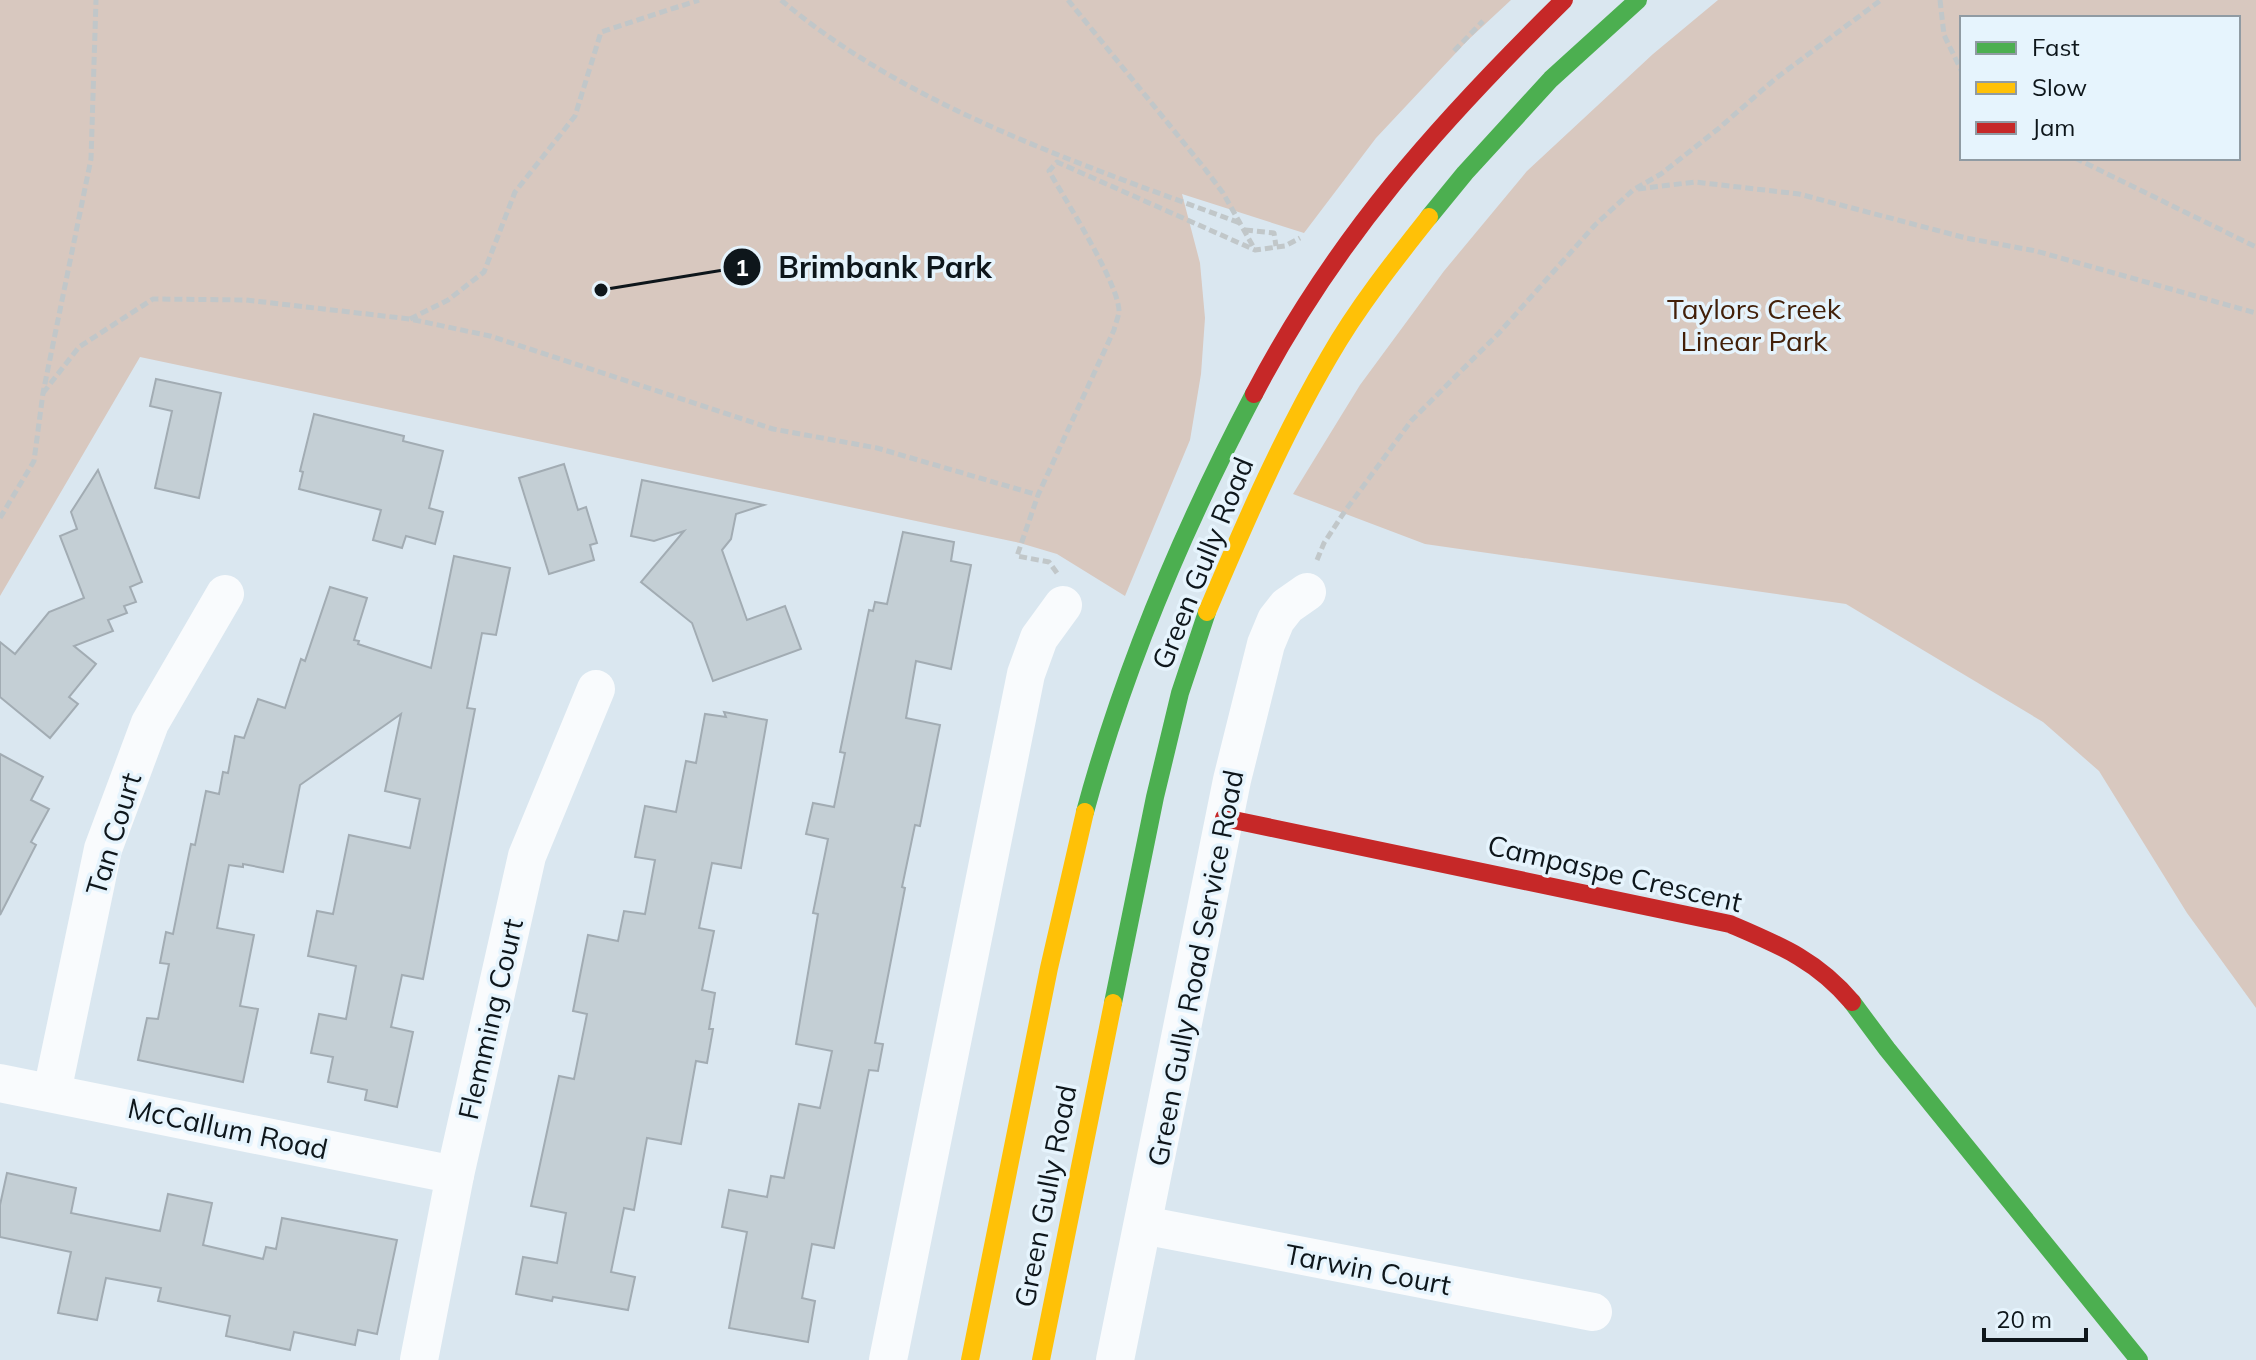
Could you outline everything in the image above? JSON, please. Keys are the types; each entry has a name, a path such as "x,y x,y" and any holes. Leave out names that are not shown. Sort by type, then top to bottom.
{"main road":[{"name":"Green Gully Road","path":"970,1360 1064,893 1107,735 1195,514 1234,434 1310,297 1356,230 1415,154 1564,0"},
{"name":"Green Gully Road","path":"1041,1360 1155,797 1180,693 1207,612 1239,537 1276,454 1330,354 1395,260 1465,173 1551,79 1638,0"},
{"name":"Campaspe Crescent","path":"1224,818 1730,924 1817,966 1854,1004 2139,1360"}],"street":[{"name":"Green Gully Road Service Road","path":"1115,1360 1224,818 1266,644 1276,620 1287,606 1307,592"},
{"name":"Tan Court","path":"52,1092 103,849 150,723 225,594"},
{"path":"888,1360 1026,674 1039,638 1063,605"},
{"name":"Flemming Court","path":"419,1360 455,1175 527,856 596,689"},
{"name":"McCallum Road","path":"0,1083 455,1175"},
{"name":"Tarwin Court","path":"1143,1225 1593,1312"}],"path":[{"path":"0,518 34,461 43,393 91,159 96,0"},
{"path":"410,319 448,300 484,272 515,192 575,116 601,32 699,0"},
{"path":"781,0 843,48 942,101 1068,159 1240,223"},
{"path":"1068,0 1205,169 1255,250"},
{"path":"1307,592 1324,543 1411,421 1498,334 1595,225 1633,190 1661,174 1775,79 1881,0"},
{"path":"1940,0 1944,35 1960,68"},
{"path":"2079,160 2256,247"},
{"path":"1063,605 1062,585 1049,562 1017,556 1038,495 1114,330 1119,312 1116,295 1098,258 1049,171 1057,162 1226,238"},
{"path":"1633,190 1695,182 1799,194 1966,238 2036,251 2256,313"},
{"path":"1244,230 1274,233 1277,247"},
{"path":"43,393 79,347 153,299 246,300 410,319 490,336 773,429 877,448 1038,495"}],"green space":[{"path":"0,0 1511,0 1468,40 1376,138 1304,233 1182,194 1200,263 1205,318 1201,374 1190,440 1125,596 1057,554 1020,543 140,357 0,596"},
{"name":"Taylors Creek Linear Park","path":"1718,0 2256,0 2256,1008 2187,913 2099,771 2043,722 1846,604 1425,544 1293,494 1360,385 1444,271 1527,171 1653,54"}],"building":[{"path":"156,379 221,393 199,498 155,488 172,411 150,406"},
{"path":"314,414 404,436 403,441 443,451 429,508 443,512 435,544 406,536 402,548 373,540 381,510 299,489 303,472 300,471"},
{"path":"564,464 578,510 586,507 597,543 590,545 594,560 549,574 519,478"},
{"path":"98,470 142,582 130,587 136,602 124,606 127,613 108,620 113,631 74,646 96,664 69,697 78,704 50,738 0,697 0,642 15,654 49,612 84,598 60,536 77,529 71,512"},
{"path":"642,480 764,505 736,514 731,539 722,550 747,620 785,606 801,649 713,681 692,623 641,582 684,531 654,541 631,536"},
{"path":"903,532 954,542 951,561 971,565 951,669 916,661 906,718 940,725 920,826 915,825 902,887 905,888 875,1043 883,1044 878,1071 869,1070 834,1248 812,1244 802,1298 815,1301 808,1342 729,1328 747,1232 722,1227 729,1190 767,1197 771,1176 784,1178 799,1104 820,1108 832,1051 796,1044 818,914 813,913 828,839 806,834 813,803 834,807 845,753 840,752 869,610 873,611 875,602 887,604"},
{"path":"454,556 510,568 496,635 482,633 467,708 475,709 423,979 402,975 391,1027 413,1032 397,1107 365,1100 367,1090 328,1082 333,1057 311,1053 319,1014 346,1019 356,966 308,956 317,911 333,914 349,835 410,848 420,799 385,791 401,714 300,785 283,872 243,864 243,867 229,865 217,928 254,935 240,1006 258,1009 243,1082 138,1060 147,1018 158,1019 169,964 160,963 166,932 173,934 191,844 195,845 206,791 219,794 223,772 228,773 235,736 244,738 258,699 285,708 330,587 367,598 354,640 359,641 358,644 431,668"},
{"path":"724,712 767,720 741,868 712,863 699,928 714,931 702,990 715,993 707,1063 696,1061 681,1144 647,1138 634,1210 624,1208 611,1272 635,1277 628,1310 516,1294 523,1257 557,1263 566,1213 531,1206 559,1076 574,1079 587,1014 573,1011 588,935 618,941 624,911 645,914 655,860 635,857 645,806 676,812 686,761 696,763 705,714 726,717"},
{"path":"0,754 43,777 31,800 49,809 31,842 36,845 0,915"},
{"path":"7,1173 76,1188 71,1213 160,1231 168,1194 212,1203 203,1245 263,1259 266,1247 276,1249 282,1218 397,1240 377,1334 358,1330 355,1345 294,1332 290,1350 226,1336 230,1316 158,1301 161,1288 106,1278 97,1320 58,1313 71,1252 0,1237 0,1205"}],"traffic: fast":[{"path":"1429,217 1551,79 1638,0"},
{"path":"1085,812 1118,705 1158,599 1204,495 1254,394"},
{"path":"1113,1003 1155,797 1180,693 1207,612"},
{"path":"1852,1002 2139,1360"}],"traffic: slow":[{"path":"1207,612 1264,483 1311,388 1364,303 1429,217"},
{"path":"970,1360 1049,968 1085,812"},
{"path":"1041,1360 1113,1003"}],"traffic: jam":[{"path":"1254,394 1319,284 1393,184 1474,91 1564,0"},
{"path":"1224,818 1730,924 1811,964 1852,1002"}],"place":[{"name":"Brimbank Park","path":"601,290"}]}
